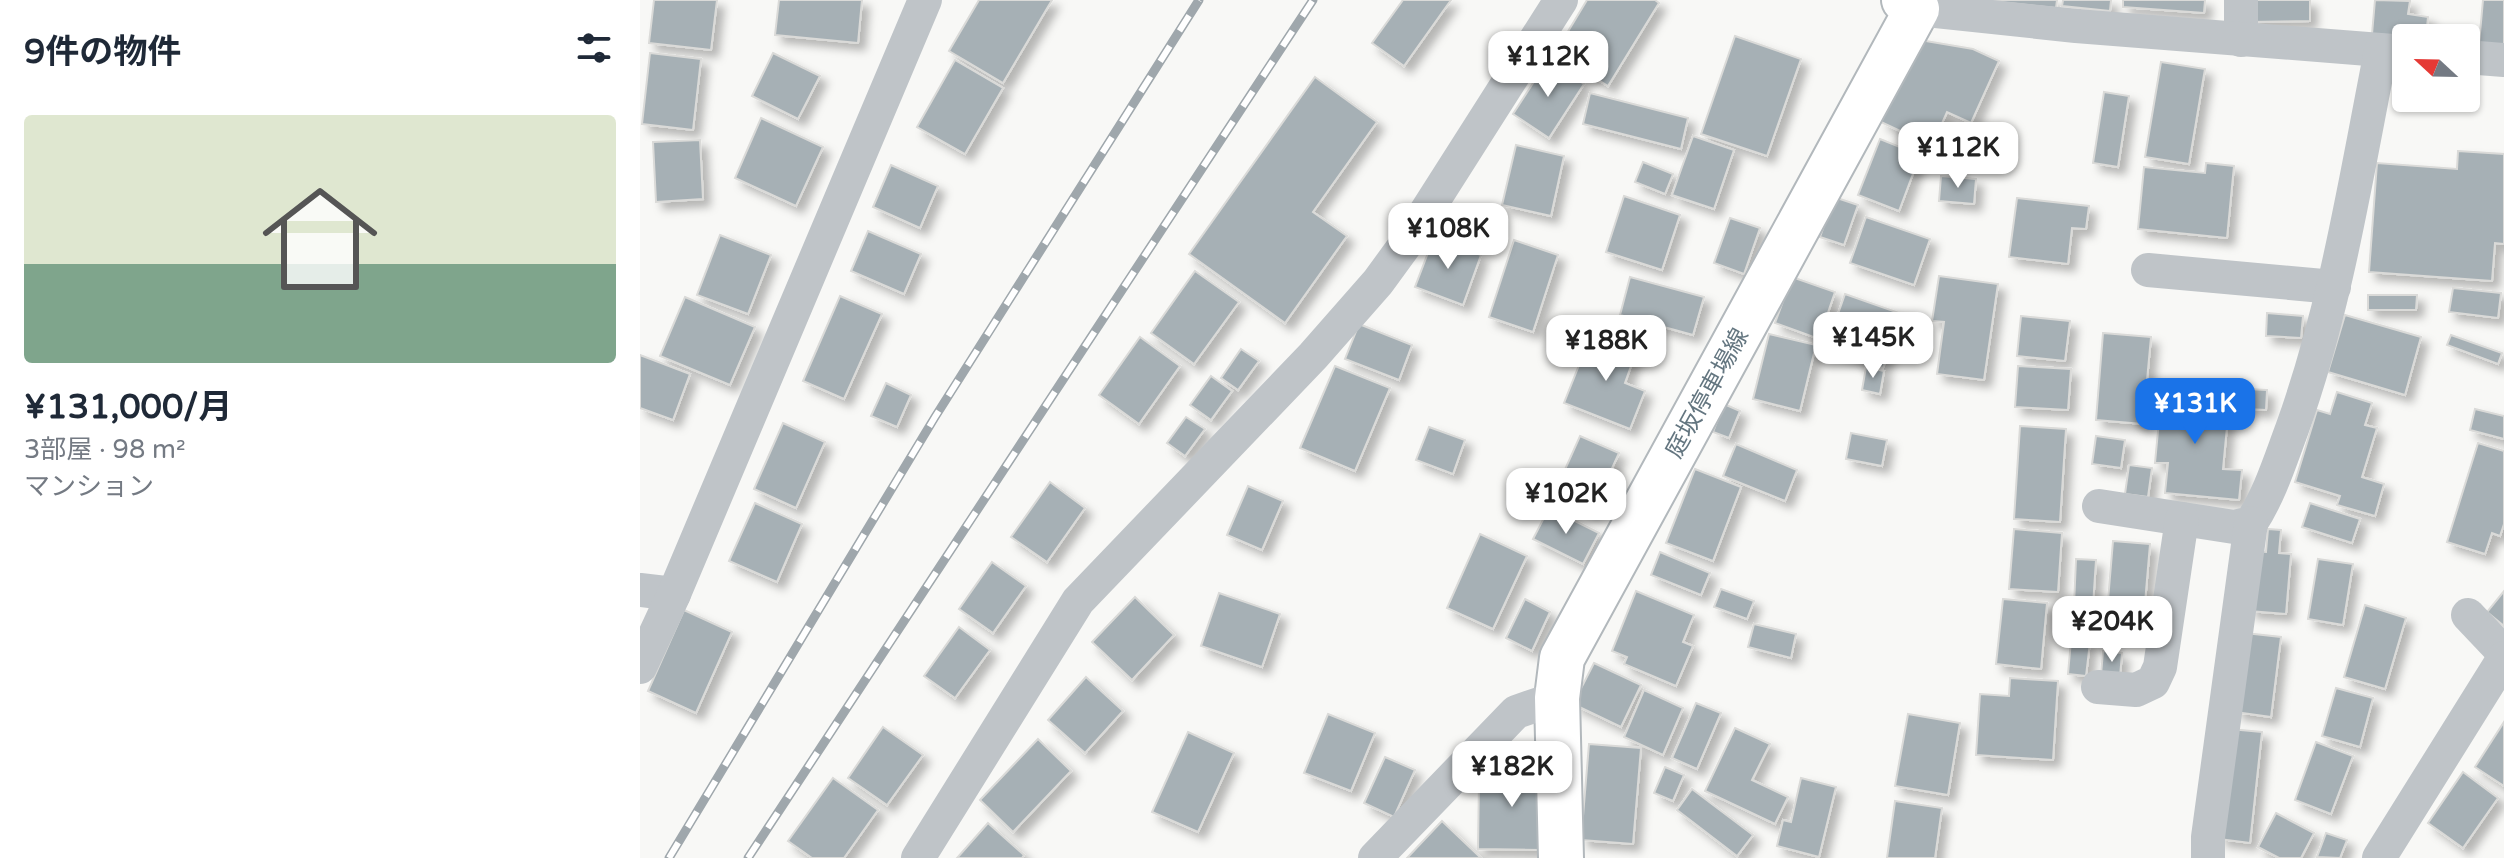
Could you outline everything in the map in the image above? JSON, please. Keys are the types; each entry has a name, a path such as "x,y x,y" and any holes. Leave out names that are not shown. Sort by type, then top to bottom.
{"main road":[{"name":"庭坂停車場線","path":"1561,858 1557,698 1562,658 1916,3"}],"street":[{"path":"640,667 674,594 925,0"},
{"path":"918,858 1078,601 1313,356 1378,282 1405,245 1561,0"},
{"path":"2241,0 2241,40"},
{"path":"1916,3 2076,26 2392,52"},
{"path":"2480,58 2504,60"},
{"path":"2208,858 2208,837 2251,523 2270,489 2301,405 2392,60"},
{"path":"2148,270 2334,287"},
{"path":"2099,506 2234,527 2251,523"},
{"path":"2098,687 2136,690 2153,682 2160,667 2182,519"},
{"path":"640,590 674,594"},
{"path":"2379,858 2504,656 2468,615"},
{"path":"1375,858 1516,712 1557,698"}],"building":[{"path":"654,0 717,0 711,50 649,43"},
{"path":"779,0 862,0 858,43 775,35"},
{"path":"979,0 1052,0 1003,83 949,51"},
{"path":"1403,0 1451,0 1404,66 1372,43"},
{"path":"1587,0 1655,0 1659,3 1608,86 1555,53"},
{"path":"1978,0 2057,0 2056,8"},
{"path":"2063,0 2111,0 2110,11 2062,6"},
{"path":"2123,0 2205,0 2204,13 2123,7"},
{"path":"2250,0 2310,0 2310,21 2250,22"},
{"path":"2375,0 2410,1 2408,14 2428,17 2427,24 2392,24 2392,35 2372,34"},
{"path":"2483,0 2504,0 2504,47 2480,44"},
{"path":"1735,36 1801,59 1767,156 1701,134"},
{"path":"1920,40 1973,49 1999,61 1971,123 1947,112 1932,146 1881,122"},
{"path":"650,53 701,59 693,130 642,124"},
{"path":"773,53 820,76 798,119 752,96"},
{"path":"955,60 1003,88 965,154 917,127"},
{"path":"1548,60 1584,84 1549,138 1513,114"},
{"path":"2161,62 2205,69 2189,164 2145,157"},
{"path":"1315,77 1377,122 1313,212 1347,236 1285,323 1189,254"},
{"path":"2104,92 2129,96 2118,167 2093,163"},
{"path":"1590,93 1688,118 1681,149 1583,124"},
{"path":"761,118 823,147 796,206 735,178"},
{"path":"1693,136 1734,150 1714,209 1672,195"},
{"path":"1880,139 1920,155 1899,211 1858,195"},
{"path":"700,140 703,199 656,202 653,142"},
{"path":"1516,145 1564,156 1551,216 1502,205"},
{"path":"2458,151 2504,154 2504,244 2495,243 2492,281 2369,272 2377,163 2457,169"},
{"path":"1643,162 1673,174 1665,194 1635,182"},
{"path":"2206,163 2234,166 2227,238 2138,229 2144,167 2205,173"},
{"path":"891,165 938,186 920,228 873,207"},
{"path":"1941,176 1976,179 1974,204 1939,201"},
{"path":"1624,196 1680,215 1662,270 1606,252"},
{"path":"1834,197 1858,205 1844,245 1820,237"},
{"path":"2017,198 2089,206 2086,229 2072,228 2068,264 2009,257"},
{"path":"1866,217 1930,239 1914,285 1850,263"},
{"path":"1730,218 1760,228 1744,274 1714,263"},
{"path":"868,231 921,254 904,294 851,271"},
{"path":"720,235 771,255 748,314 697,295"},
{"path":"1434,237 1481,255 1463,305 1415,287"},
{"path":"1514,240 1558,255 1533,332 1489,317"},
{"path":"1195,271 1239,302 1194,364 1151,333"},
{"path":"1939,276 1998,284 1984,380 1937,374 1944,322 1932,321"},
{"path":"1630,277 1704,297 1693,335 1620,315"},
{"path":"1792,277 1835,292 1819,339 1775,323"},
{"path":"2453,288 2501,293 2498,318 2449,312"},
{"path":"1845,294 1902,314 1883,368 1826,348"},
{"path":"2368,295 2417,295 2416,310 2368,310"},
{"path":"840,296 882,314 844,399 803,381"},
{"path":"685,297 755,327 730,385 660,356"},
{"path":"2267,313 2303,316 2301,338 2266,336"},
{"path":"2345,315 2421,337 2405,395 2328,372"},
{"path":"2021,316 2070,321 2065,361 2017,356"},
{"path":"1359,324 1412,345 1399,380 1345,359"},
{"path":"2103,333 2151,337 2143,424 2096,420"},
{"path":"1769,334 1816,345 1800,411 1753,399"},
{"path":"1591,335 1636,352 1625,383 1645,391 1630,429 1564,403"},
{"path":"2451,335 2502,353 2498,364 2447,345"},
{"path":"1140,337 1180,366 1139,424 1099,395"},
{"path":"1241,349 1259,361 1238,390 1221,378"},
{"path":"640,355 690,374 673,420 640,408"},
{"path":"1335,366 1390,388 1355,471 1300,448"},
{"path":"2018,366 2071,369 2068,410 2015,407"},
{"path":"1866,367 1884,371 1880,394 1862,390"},
{"path":"1211,376 1232,391 1211,420 1190,405"},
{"path":"886,383 911,395 897,427 871,416"},
{"path":"2162,388 2217,392 2215,415 2228,416 2223,469 2242,470 2239,500 2165,493 2168,463 2155,463"},
{"path":"2247,389 2267,390 2266,410 2246,409"},
{"path":"2337,392 2372,403 2365,425 2377,428 2362,477 2384,484 2375,516 2337,505 2340,496 2295,482 2317,410 2330,414"},
{"path":"1724,404 1740,411 1729,438 1713,432"},
{"path":"2475,409 2504,416 2504,439 2470,430"},
{"path":"1186,417 1205,429 1185,456 1167,443"},
{"path":"783,423 825,442 796,508 754,489"},
{"path":"2020,426 2066,429 2060,522 2014,519"},
{"path":"1429,427 1465,440 1453,474 1416,460"},
{"path":"1851,433 1887,440 1882,466 1846,459"},
{"path":"1580,436 1619,453 1592,512 1554,494"},
{"path":"2096,436 2125,440 2121,468 2092,464"},
{"path":"2478,443 2504,451 2504,524 2500,536 2492,533 2485,554 2447,542"},
{"path":"1736,444 1797,470 1785,501 1723,476"},
{"path":"2129,465 2152,468 2148,497 2125,494"},
{"path":"1695,469 1741,487 1713,561 1666,543"},
{"path":"1050,482 1085,508 1047,562 1011,537"},
{"path":"1248,486 1283,501 1262,550 1227,535"},
{"path":"755,503 802,524 777,582 729,561"},
{"path":"2310,503 2360,519 2352,543 2302,527"},
{"path":"1549,508 1599,533 1583,564 1533,539"},
{"path":"2014,529 2062,533 2058,592 2009,589"},
{"path":"2268,529 2281,530 2279,553 2291,554 2286,614 2249,611 2254,551 2266,552"},
{"path":"1480,534 1527,556 1493,629 1447,608"},
{"path":"2113,541 2150,544 2144,615 2107,612"},
{"path":"1660,552 1710,573 1701,595 1651,575"},
{"path":"2076,559 2096,560 2093,606 2074,605"},
{"path":"2318,559 2353,564 2343,625 2308,619"},
{"path":"992,562 1026,586 993,633 959,609"},
{"path":"1721,589 1754,601 1747,619 1714,607"},
{"path":"1636,591 1694,615 1683,642 1693,646 1676,686 1624,664 1627,657 1612,651"},
{"path":"2504,591 2504,626 2487,612"},
{"path":"1219,593 1280,614 1262,667 1201,646"},
{"path":"1135,597 1174,635 1132,680 1092,642"},
{"path":"1525,599 1550,612 1532,651 1506,638"},
{"path":"2003,599 2047,603 2041,669 1996,664"},
{"path":"2365,605 2406,618 2385,689 2344,677"},
{"path":"684,610 732,632 696,713 648,691"},
{"path":"1754,624 1796,634 1791,658 1748,647"},
{"path":"959,627 990,650 955,698 924,676"},
{"path":"2245,633 2281,637 2271,717 2235,712"},
{"path":"2071,640 2090,642 2086,676 2068,674"},
{"path":"2103,651 2122,653 2120,677 2101,675"},
{"path":"1594,663 1641,685 1621,727 1573,704"},
{"path":"1086,677 1123,711 1085,753 1048,720"},
{"path":"2010,678 2058,681 2053,760 1976,755 1980,694 2009,696"},
{"path":"2336,688 2373,698 2360,747 2322,736"},
{"path":"1644,690 1683,708 1663,755 1624,737"},
{"path":"1696,703 1721,713 1697,769 1672,758"},
{"path":"1328,714 1375,733 1351,791 1304,773"},
{"path":"1908,714 1960,723 1948,795 1895,786"},
{"path":"2504,722 2504,786 2475,767"},
{"path":"883,727 923,755 887,805 848,778"},
{"path":"1735,728 1770,744 1752,780 1788,797 1775,824 1705,791"},
{"path":"2230,729 2262,732 2250,843 2219,839"},
{"path":"1188,732 1234,753 1198,832 1152,812"},
{"path":"1038,739 1071,771 1013,832 980,800"},
{"path":"2316,742 2353,756 2331,814 2295,800"},
{"path":"1589,744 1641,748 1633,844 1581,840"},
{"path":"1385,757 1415,770 1394,817 1364,803"},
{"path":"1499,764 1543,764 1541,850 1478,849 1479,778 1499,779"},
{"path":"1665,767 1684,775 1673,801 1654,793"},
{"path":"2463,772 2498,798 2463,848 2428,823"},
{"path":"833,778 878,810 844,858 812,858 788,841"},
{"path":"1801,778 1836,787 1819,857 1777,846 1783,820 1791,822"},
{"path":"1692,789 1753,835 1737,856 1677,810"},
{"path":"1895,801 1942,808 1935,858 1887,858"},
{"path":"2276,813 2314,833 2301,858 2279,858 2258,847"},
{"path":"1442,821 1481,858 1407,858"},
{"path":"988,823 1024,855 1022,858 957,858"},
{"path":"2326,833 2347,840 2340,858 2317,857"}],"railway":[{"path":"669,858 935,417 1199,0"},
{"path":"748,858 1313,0"}]}
